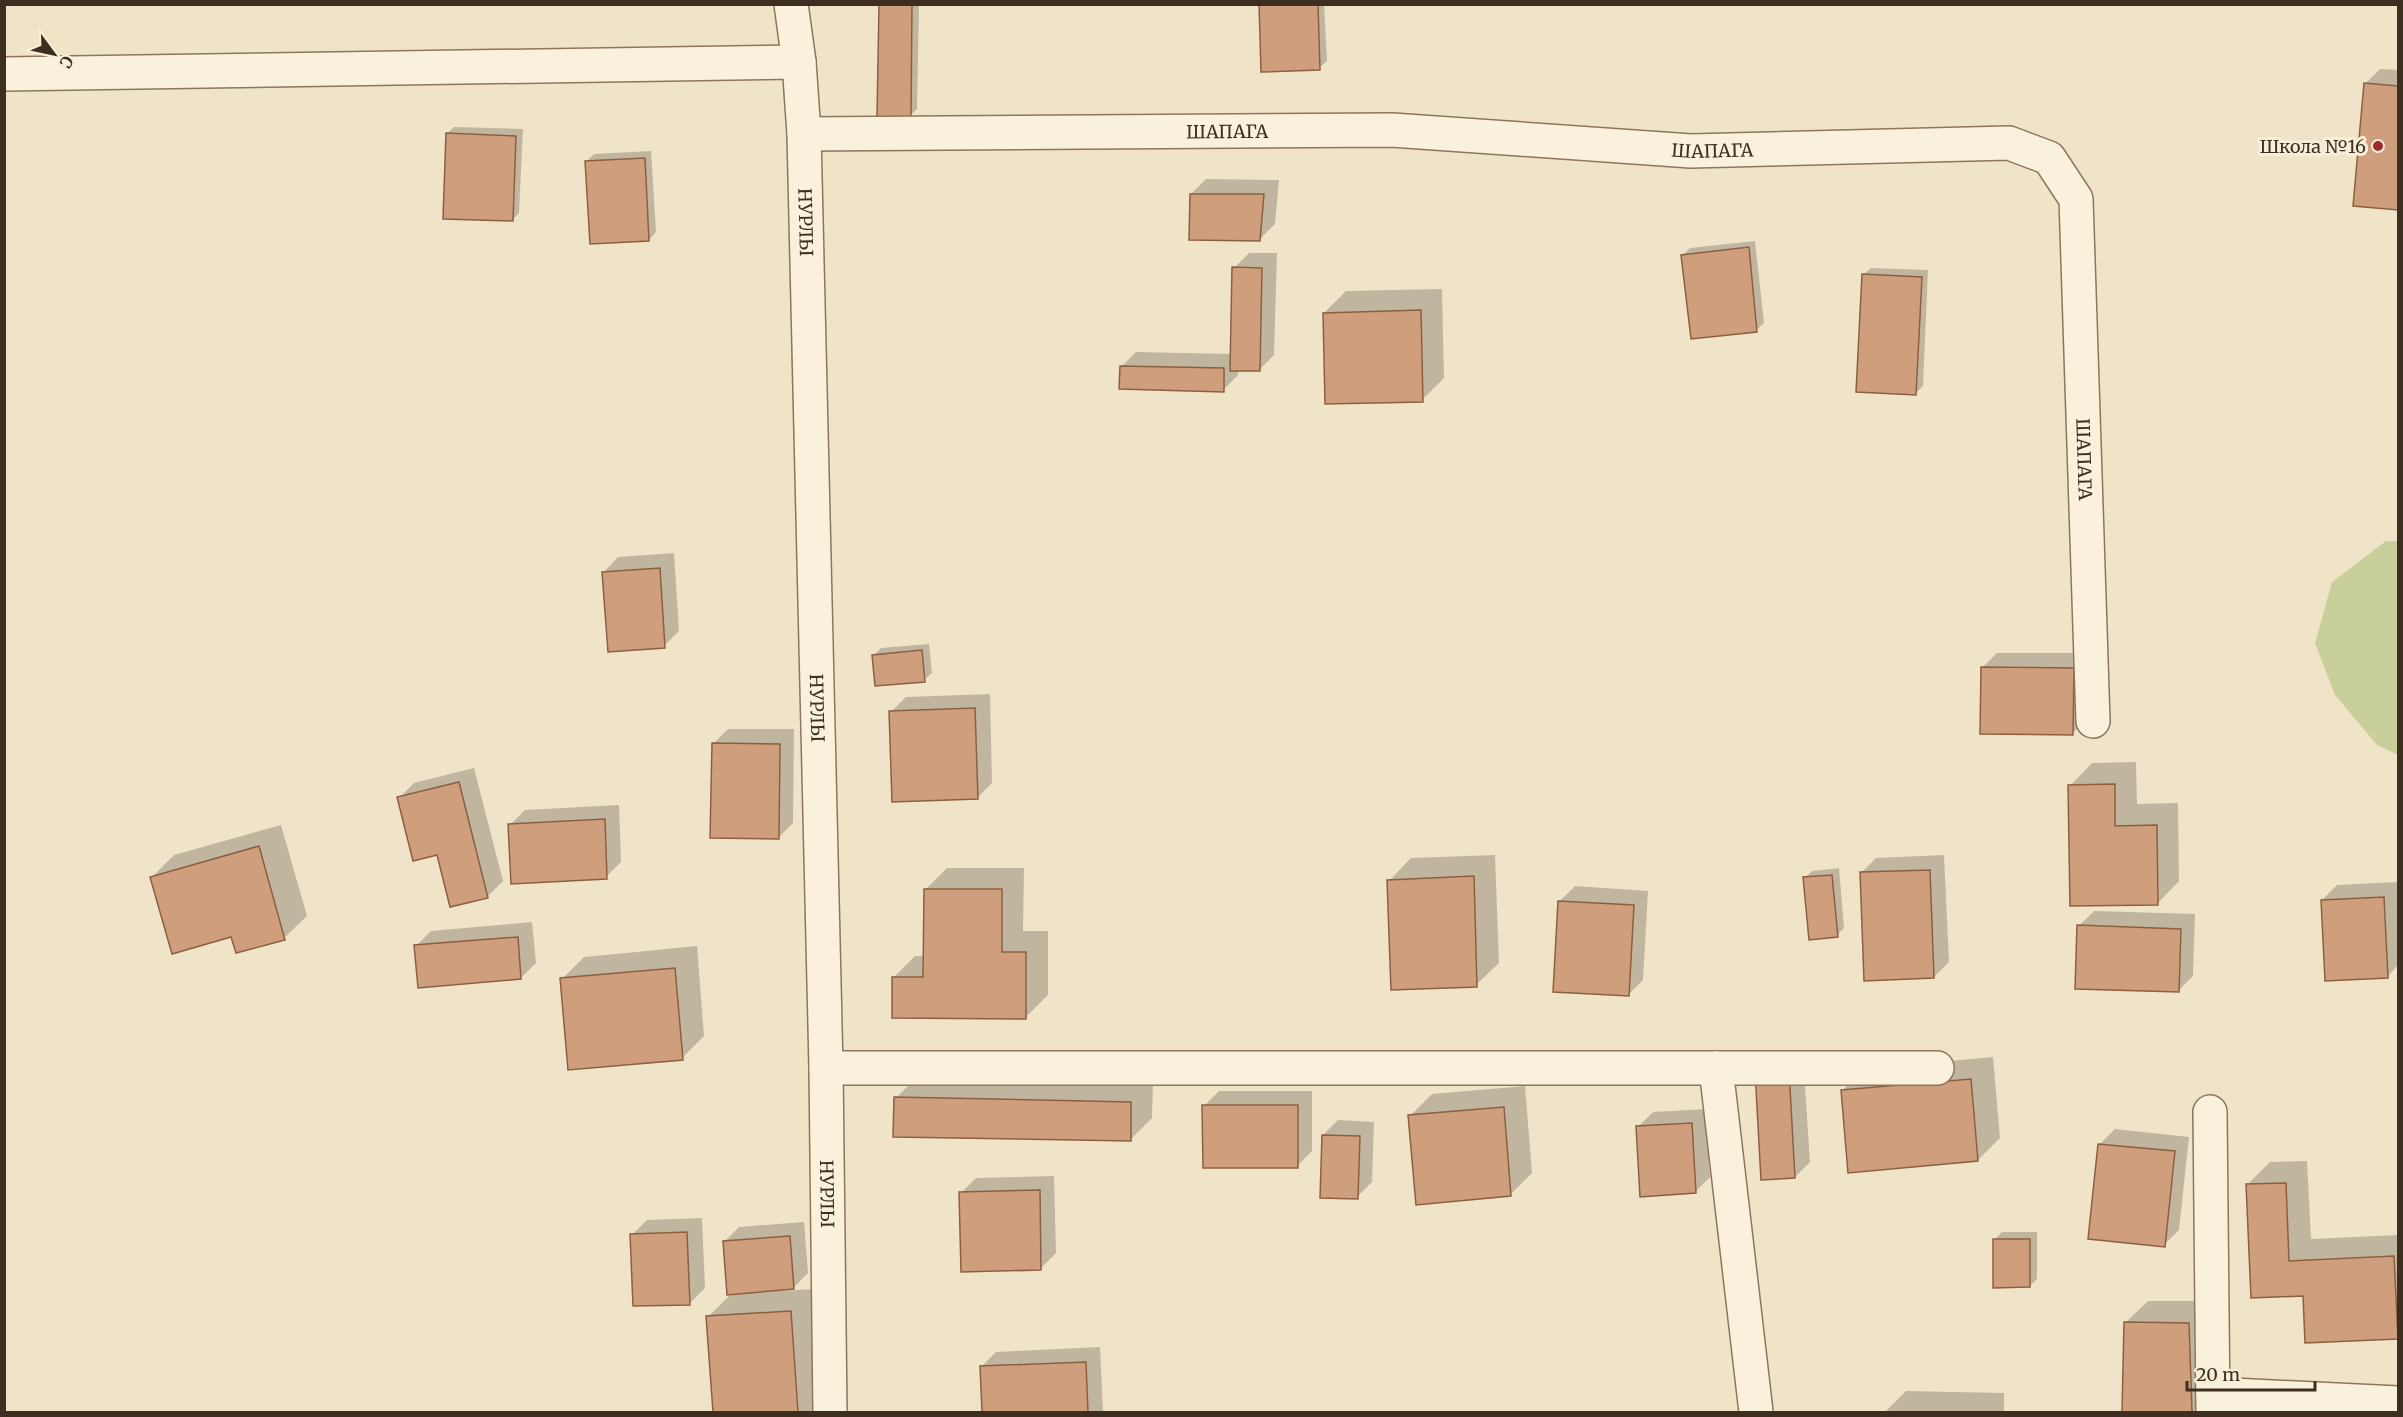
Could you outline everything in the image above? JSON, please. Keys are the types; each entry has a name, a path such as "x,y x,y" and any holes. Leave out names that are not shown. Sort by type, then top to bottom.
{"street":[{"name":"НУРЛЫ","path":"791,4 799,62 804,134 826,1068 830,1413"},
{"path":"4,74 799,62"},
{"name":"ШАПАГА","path":"804,134 1392,130 1691,151 2008,144 2049,158 2076,199 2093,721"},
{"path":"826,1068 1937,1068"},
{"path":"1716,1068 1756,1413"},
{"path":"2210,1112 2213,1403 2398,1402"}],"green space":[{"path":"2386,541 2398,541 2398,755 2377,745 2335,695 2315,643 2332,582"}],"building":[{"path":"879,4 912,4 911,117 877,117"},
{"path":"1259,4 1318,4 1320,70 1261,72"},
{"name":"Школа №16","path":"2364,83 2398,86 2398,210 2353,206"},
{"path":"446,133 516,136 513,221 443,219"},
{"path":"645,158 649,241 590,244 585,161"},
{"path":"1190,194 1264,194 1260,241 1189,240"},
{"path":"1749,247 1757,332 1691,339 1681,255"},
{"path":"1232,267 1262,268 1260,371 1230,371"},
{"path":"1862,274 1922,277 1916,395 1856,392"},
{"path":"1421,310 1423,402 1325,404 1323,313"},
{"path":"1120,366 1224,368 1224,392 1119,389"},
{"path":"660,568 665,648 608,652 602,572"},
{"path":"922,650 925,682 875,686 872,655"},
{"path":"1981,667 2074,668 2073,735 1980,734"},
{"path":"975,708 978,799 892,802 889,711"},
{"path":"712,743 780,744 779,839 710,838"},
{"path":"459,782 488,898 450,907 437,855 413,861 397,797"},
{"path":"2115,784 2115,826 2157,825 2158,905 2070,906 2068,785"},
{"path":"605,819 607,879 511,884 508,824"},
{"path":"259,846 285,940 236,953 231,937 172,954 150,877"},
{"path":"1930,870 1934,978 1864,981 1860,872"},
{"path":"1832,875 1838,937 1809,940 1803,877"},
{"path":"1474,876 1477,987 1391,990 1387,880"},
{"path":"924,889 1002,889 1002,952 1026,952 1026,1019 892,1018 892,977 923,977"},
{"path":"2384,897 2388,978 2325,981 2321,900"},
{"path":"1558,901 1634,905 1629,996 1553,992"},
{"path":"2077,925 2181,929 2179,992 2075,989"},
{"path":"518,937 521,979 418,988 414,945"},
{"path":"675,968 683,1060 568,1070 560,978"},
{"path":"1789,1070 1795,1178 1761,1180 1755,1071"},
{"path":"1971,1079 1978,1161 1848,1173 1841,1090"},
{"path":"894,1097 1131,1102 1131,1141 893,1137"},
{"path":"1202,1105 1298,1105 1298,1168 1203,1168"},
{"path":"1504,1107 1511,1196 1416,1205 1408,1115"},
{"path":"1692,1123 1696,1193 1640,1197 1636,1126"},
{"path":"1322,1135 1360,1136 1358,1199 1320,1198"},
{"path":"2098,1144 2175,1151 2165,1247 2088,1239"},
{"path":"2286,1183 2289,1261 2394,1256 2398,1339 2305,1343 2303,1296 2251,1298 2246,1184"},
{"path":"1040,1190 1041,1270 961,1272 959,1192"},
{"path":"687,1232 690,1305 633,1306 630,1234"},
{"path":"790,1236 794,1289 727,1295 723,1241"},
{"path":"1993,1239 2030,1239 2030,1287 1993,1288"},
{"path":"791,1311 798,1412 713,1412 706,1316"},
{"path":"2124,1322 2189,1323 2192,1412 2122,1412"},
{"path":"1086,1362 1088,1412 982,1412 980,1366"}],"place":[{"name":"Школа №16","path":"2378,146"}]}
